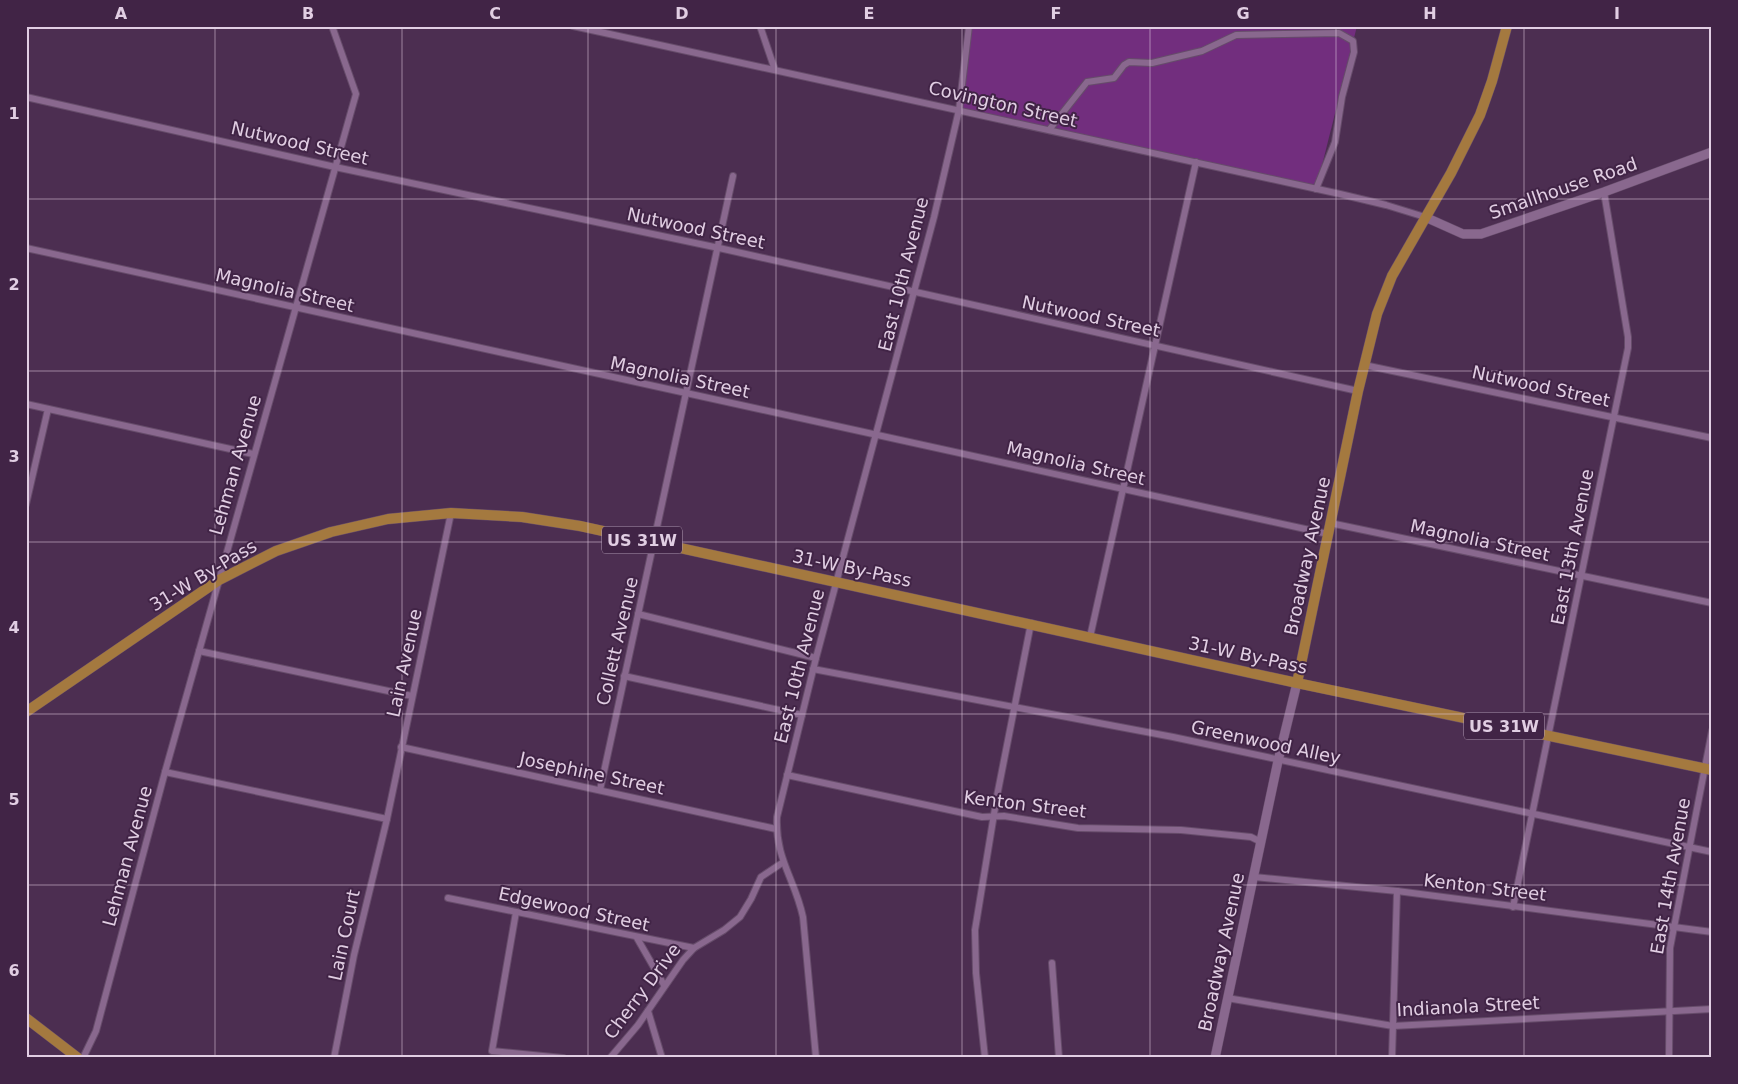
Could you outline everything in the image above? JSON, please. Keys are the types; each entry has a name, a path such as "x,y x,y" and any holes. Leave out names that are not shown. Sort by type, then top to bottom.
{"main road":[{"name":"Broadway Avenue","path":"1297,683 1358,391 1377,314 1386,290 1480,115 1498,64 1507,26"},
{"name":"31-W By-Pass","path":"26,712 135,635 219,580 276,551 331,532 388,519 451,513 532,518 580,526 1297,683 1708,769"},
{"path":"26,1018 78,1058"}],"street":[{"name":"Lehman Avenue","path":"83,1058 96,1031 253,454 356,94 332,26"},
{"name":"Covington Street","path":"573,26 1386,204 1425,217"},
{"path":"760,26 775,70"},
{"name":"East 10th Avenue","path":"816,1058 803,917 799,900 782,863 776,829 779,803 836,581 915,293 959,110 969,26"},
{"path":"1049,130 1087,82 1114,78 1124,65 1129,62 1152,63 1202,51 1236,35 1339,33 1353,41 1354,52 1342,97 1333,148 1316,189"},
{"name":"Nutwood Street","path":"26,97 336,167 719,248 1358,391"},
{"name":"Smallhouse Road","path":"1425,217 1463,234 1481,234 1604,192 1712,152"},
{"path":"1090,637 1196,162"},
{"name":"Collett Avenue","path":"600,790 719,248 733,176"},
{"name":"East 13th Avenue","path":"1513,907 1623,375 1628,337 1604,192"},
{"name":"Magnolia Street","path":"26,248 1328,534"},
{"name":"Nutwood Street","path":"1364,366 1712,438"},
{"path":"26,404 253,454"},
{"path":"26,504 48,409"},
{"name":"Lain Avenue","path":"387,819 451,513"},
{"name":"Magnolia Street","path":"1330,523 1712,603"},
{"path":"638,614 816,658"},
{"path":"985,1058 974,940 994,816 1031,624"},
{"path":"199,651 412,696"},
{"name":"Greenwood Alley","path":"813,669 1165,735 1688,849 1712,852"},
{"path":"624,676 802,715"},
{"name":"Broadway Avenue","path":"1215,1058 1278,761 1297,683"},
{"name":"East 14th Avenue","path":"1670,1058 1670,948 1688,849 1708,769 1712,732"},
{"name":"Josephine Street","path":"401,747 776,829"},
{"path":"165,772 387,819"},
{"name":"Kenton Street","path":"787,774 982,817 994,816 1060,827 1182,830 1252,837 1261,842"},
{"name":"Lain Court","path":"334,1058 354,955 387,819"},
{"name":"Cherry Drive","path":"610,1058 648,1011 664,985 694,948 724,930 740,917 761,877 782,863"},
{"name":"Kenton Street","path":"1254,876 1596,915 1712,932"},
{"path":"1392,1058 1397,891"},
{"name":"Edgewood Street","path":"448,898 637,938 694,948"},
{"path":"516,912 492,1051 563,1058"},
{"path":"637,938 664,985"},
{"path":"1052,963 1059,1058"},
{"name":"Indianola Street","path":"1228,998 1393,1026 1712,1009"},
{"path":"648,1011 662,1058"}],"shaded area":[{"path":"969,26 1357,26 1316,189 959,110"}]}
